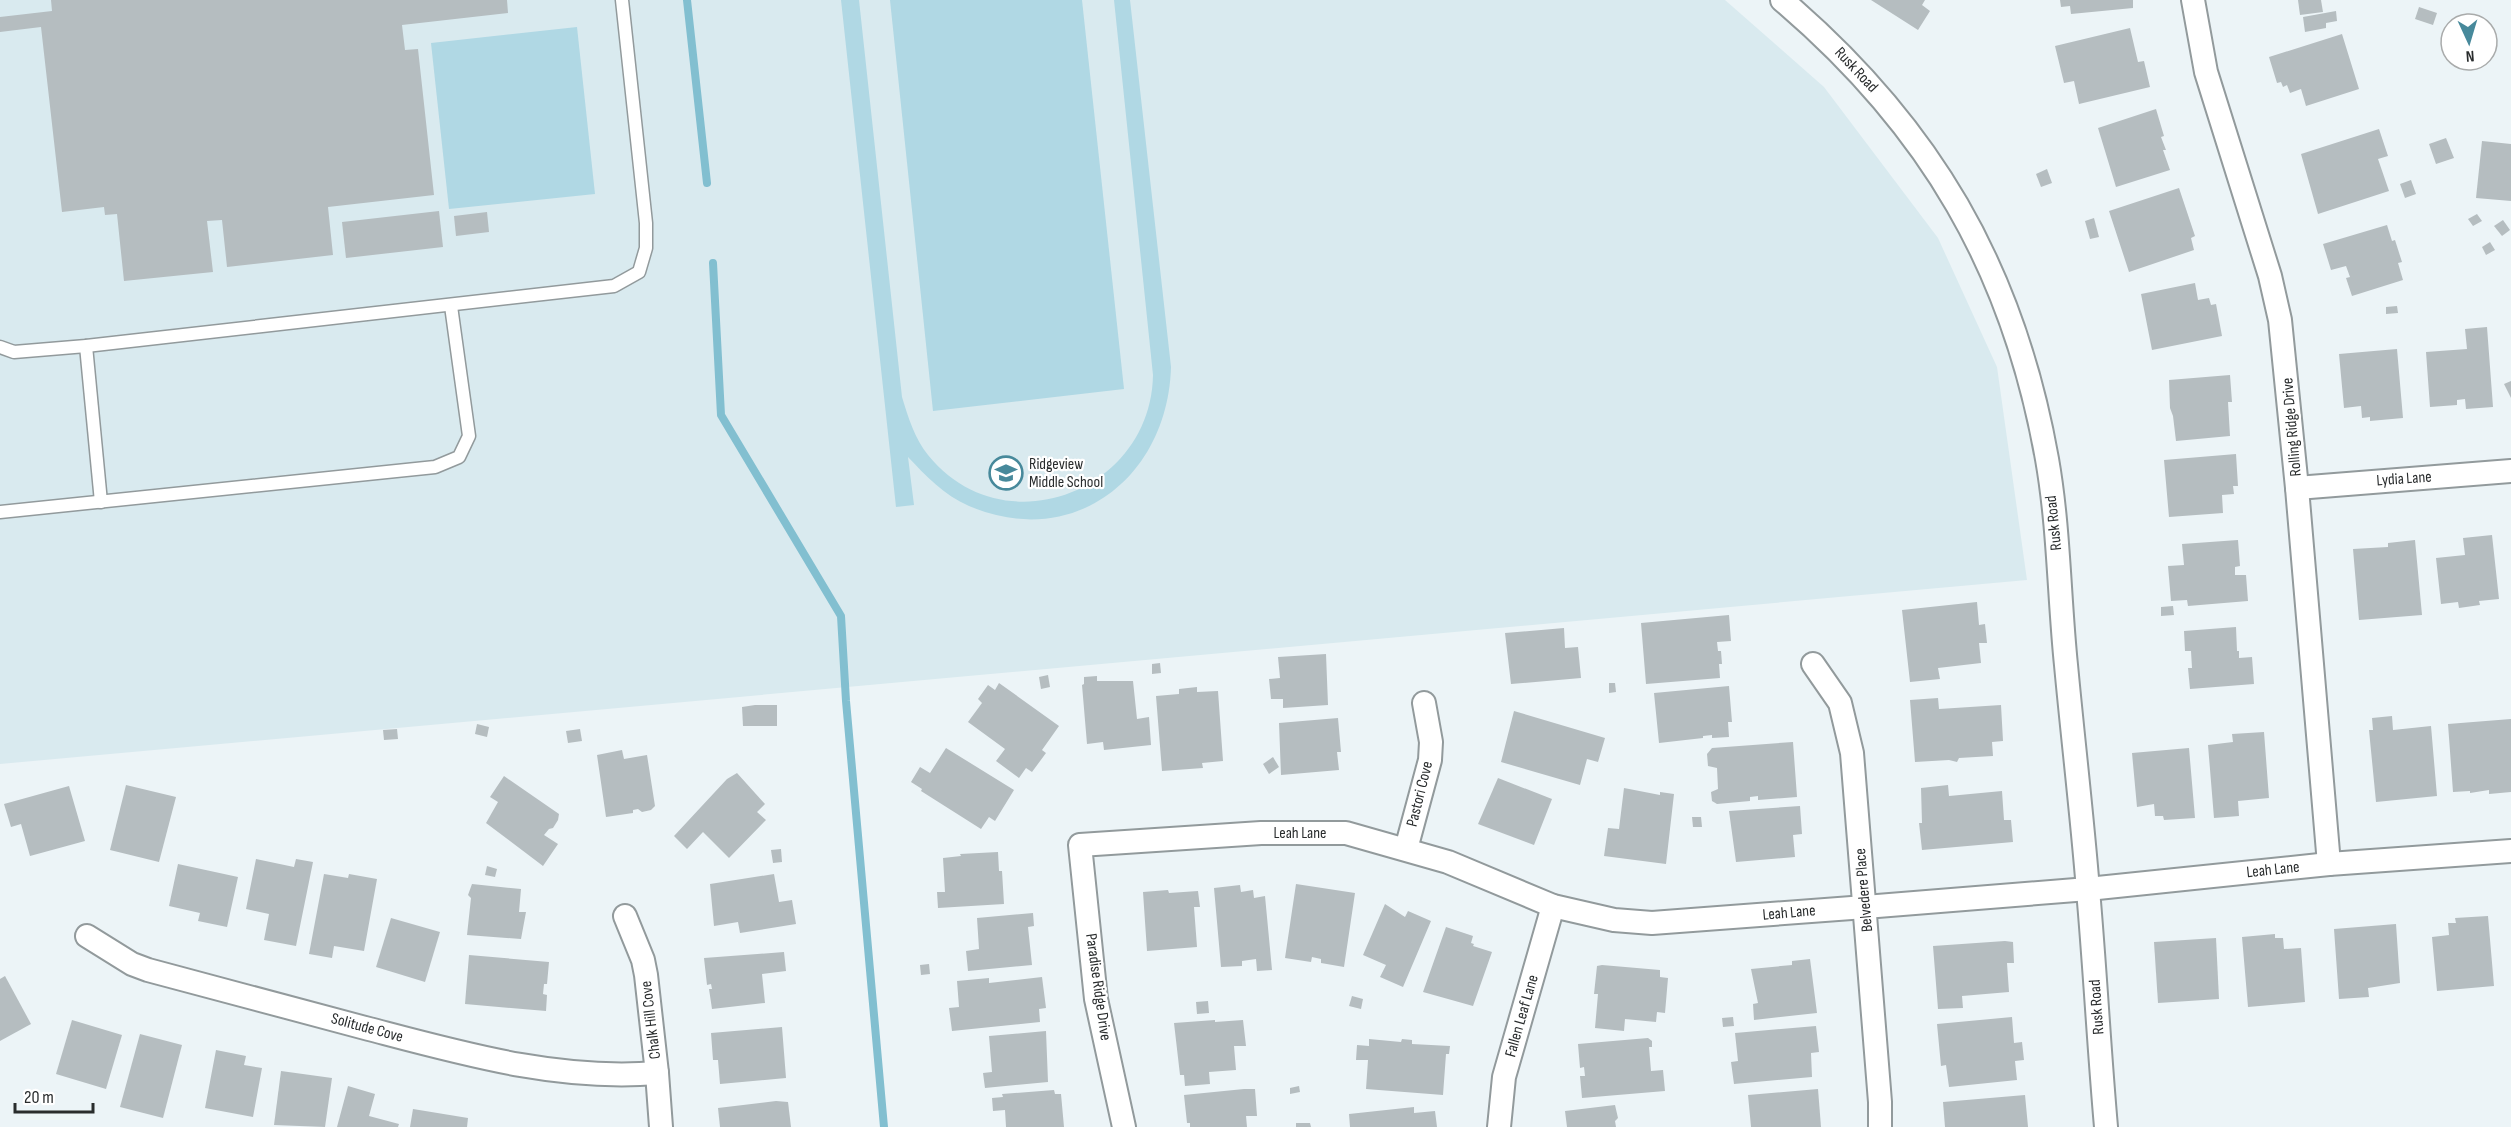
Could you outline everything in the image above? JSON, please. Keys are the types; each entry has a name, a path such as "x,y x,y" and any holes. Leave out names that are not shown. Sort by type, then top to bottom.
{"street":[{"name":"Rusk Road","path":"1782,0 1820,32 1863,76 1905,124 1941,175 1973,231 1991,269 2015,332 2034,396 2047,461 2057,545 2061,618 2088,889 2106,1127"},
{"name":"Rolling Ridge Drive","path":"2193,0 2206,72 2270,276 2280,320 2298,488 2329,864"},
{"name":"Lydia Lane","path":"2298,488 2511,471"},
{"name":"Belvedere Place","path":"1813,664 1840,703 1847,724 1852,753 1880,1102 1880,1127"},
{"name":"Pastori Cove","path":"1406,849 1430,760 1431,742 1424,703"},
{"name":"Leah Lane","path":"1080,844 1261,833 1346,832 1448,862 1553,906 1614,920 1652,922 2088,889 2329,864 2511,851"},
{"name":"Paradise Ridge Drive","path":"1080,844 1096,999 1124,1127"},
{"name":"Fallen Leaf Lane","path":"1499,1127 1504,1077 1553,906"},
{"name":"Chalk Hill Cove","path":"625,916 644,960 657,1072 660,1127"},
{"name":"Solitude Cove","path":"87,936 132,964 148,970 475,1057 554,1070 622,1075 657,1072"}],"lane":[{"path":"0,347 14,352 86,346 614,286 639,272 646,248 646,223 622,0"},
{"path":"0,512 435,467 459,457 469,436 451,306"},
{"path":"86,346 101,502"}],"shaded area":[{"name":"Ridgeview Middle School","path":"0,0 1725,0 1824,87 1938,238 1997,367 2027,580 0,764"},
{"path":"841,0 859,0 902,397 909,420 928,455 959,483 995,498 1032,501 1068,494 1101,476 1128,450 1146,416 1153,375 1114,0 1130,0 1171,367 1166,406 1153,441 1133,471 1108,495 1078,511 1044,519 1008,517 969,506 943,491 908,457 914,505 896,507"},
{"path":"890,0 1082,0 1124,389 933,411"},
{"path":"577,27 595,194 449,209 431,43"}],"building":[{"path":"51,0 507,0 508,13 402,25 405,50 418,49 434,195 328,207 333,255 227,267 222,220 207,221 213,272 124,281 117,214 105,215 104,207 62,212 41,27 0,32 0,17 52,11"},
{"path":"1871,0 1925,0 1922,5 1930,11 1918,30"},
{"path":"2060,0 2133,0 2133,8 2071,14 2070,6 2061,7"},
{"path":"2298,0 2321,0 2323,12 2300,15"},
{"path":"2419,7 2437,13 2433,25 2415,19"},
{"path":"2336,11 2337,21 2326,23 2326,28 2305,32 2303,17"},
{"path":"2130,28 2138,62 2144,61 2150,87 2079,104 2074,81 2064,83 2055,46"},
{"path":"2342,34 2359,89 2306,106 2301,89 2290,93 2287,85 2283,87 2281,82 2277,83 2269,57"},
{"path":"2156,109 2164,136 2161,137 2166,150 2163,150 2170,170 2116,187 2098,128"},
{"path":"2379,129 2388,156 2378,159 2389,191 2318,214 2301,154"},
{"path":"2446,138 2454,158 2436,164 2429,144"},
{"path":"2482,141 2511,144 2511,201 2476,198"},
{"path":"2047,169 2052,183 2041,187 2036,174"},
{"path":"2411,180 2416,194 2405,198 2400,184"},
{"path":"2179,188 2195,236 2191,238 2194,250 2129,272 2109,211"},
{"path":"439,211 443,247 346,258 342,222"},
{"path":"487,212 489,232 456,236 454,216"},
{"path":"2477,214 2482,221 2473,226 2468,219"},
{"path":"2094,218 2099,237 2090,239 2085,221"},
{"path":"2503,220 2510,230 2502,236 2494,226"},
{"path":"2387,225 2402,262 2398,263 2403,280 2352,296 2346,278 2350,277 2346,266 2331,270 2323,244"},
{"path":"2490,242 2495,250 2486,255 2482,247"},
{"path":"2195,283 2198,300 2209,298 2211,305 2216,304 2222,336 2152,350 2141,294"},
{"path":"2397,306 2398,313 2386,314 2386,307"},
{"path":"2487,327 2493,407 2466,409 2465,399 2457,400 2457,405 2430,407 2426,352 2467,349 2465,329"},
{"path":"2397,349 2403,418 2370,421 2370,417 2362,418 2361,406 2344,408 2339,354"},
{"path":"2230,375 2232,402 2228,402 2230,436 2176,441 2170,408 2169,380"},
{"path":"2511,381 2511,398 2504,384"},
{"path":"2236,454 2238,486 2233,486 2234,494 2222,495 2223,513 2169,517 2164,460"},
{"path":"2492,535 2499,599 2479,601 2480,605 2459,608 2458,602 2441,604 2436,558 2465,555 2463,538"},
{"path":"2238,540 2240,566 2235,567 2235,575 2246,575 2248,601 2188,606 2187,600 2171,601 2168,566 2184,565 2182,544"},
{"path":"2415,540 2422,615 2359,620 2353,549 2388,547 2388,543"},
{"path":"1977,602 1979,625 1985,624 1987,643 1979,643 1981,663 1938,668 1940,679 1910,682 1902,610"},
{"path":"2173,606 2174,615 2161,616 2161,607"},
{"path":"1729,615 1731,641 1717,642 1718,651 1721,651 1720,678 1646,684 1641,623"},
{"path":"2236,627 2239,658 2252,657 2254,684 2190,689 2188,668 2192,668 2191,651 2185,651 2184,631"},
{"path":"1564,628 1565,648 1578,647 1581,678 1511,684 1505,633"},
{"path":"1326,654 1328,705 1283,708 1283,699 1271,699 1269,679 1280,678 1278,657"},
{"path":"1160,663 1161,673 1152,674 1152,664"},
{"path":"1048,675 1050,687 1041,689 1039,677"},
{"path":"1097,676 1097,681 1133,681 1137,719 1149,717 1151,745 1104,750 1103,742 1087,744 1082,685 1084,677"},
{"path":"999,683 1059,726 1042,750 1046,753 1032,772 1026,768 1019,778 996,761 1005,749 968,722 982,703 978,699 988,685 995,690"},
{"path":"1609,683 1615,683 1616,692 1609,693"},
{"path":"1729,686 1732,722 1728,722 1729,737 1712,738 1712,735 1659,743 1654,693"},
{"path":"1197,687 1197,692 1218,691 1223,761 1202,763 1203,768 1162,771 1156,696 1179,694 1179,689"},
{"path":"1938,698 1939,709 2001,705 2003,741 1992,742 1993,756 1959,758 1957,762 1949,760 1915,762 1910,700"},
{"path":"777,705 777,726 743,726 742,707"},
{"path":"1514,711 1605,738 1598,762 1587,759 1580,785 1501,762"},
{"path":"2392,716 2393,730 2431,726 2437,796 2376,802 2369,730 2373,730 2372,718"},
{"path":"1338,718 1341,752 1337,752 1339,770 1281,775 1279,723"},
{"path":"2511,719 2511,792 2489,794 2489,790 2470,793 2470,791 2453,792 2448,724"},
{"path":"477,724 489,727 487,737 475,734"},
{"path":"397,729 398,739 384,740 383,730"},
{"path":"580,729 582,741 568,743 566,731"},
{"path":"2264,732 2269,798 2238,801 2239,816 2214,818 2208,745 2233,742 2232,734"},
{"path":"1793,742 1797,797 1758,800 1758,796 1750,797 1750,801 1717,804 1712,801 1711,792 1718,789 1717,768 1708,766 1707,754 1712,748"},
{"path":"946,748 1014,790 995,821 989,817 981,829 921,791 922,789 911,782 920,767 930,773"},
{"path":"2189,748 2195,818 2164,820 2163,816 2155,816 2154,804 2137,807 2132,753"},
{"path":"622,750 624,759 647,755 655,806 651,810 642,812 638,809 633,810 633,813 606,817 597,755"},
{"path":"1273,757 1279,767 1269,774 1263,764"},
{"path":"737,773 765,804 757,812 766,820 729,858 703,832 687,849 674,836 727,779"},
{"path":"504,776 559,814 553,828 544,835 558,844 543,866 486,823 498,802 490,797"},
{"path":"1498,778 1552,799 1534,845 1478,824"},
{"path":"126,785 176,797 159,862 110,850"},
{"path":"1948,785 1949,796 2002,791 2004,820 2011,820 2013,842 1922,850 1919,823 1922,823 1921,788"},
{"path":"69,786 85,841 30,856 21,824 11,827 4,804"},
{"path":"1624,788 1660,795 1660,792 1674,794 1666,864 1604,856 1608,828 1619,829"},
{"path":"1800,806 1802,834 1793,835 1795,857 1736,862 1729,811"},
{"path":"1692,817 1701,817 1702,827 1693,827"},
{"path":"781,849 782,862 773,863 771,850"},
{"path":"998,852 1004,904 938,908 937,892 945,892 943,858 961,856 960,854"},
{"path":"256,859 294,867 296,859 313,862 296,946 264,940 269,914 246,909"},
{"path":"178,864 238,877 227,927 198,921 200,913 169,906"},
{"path":"487,866 497,869 495,877 485,875"},
{"path":"324,874 348,878 349,874 377,879 364,951 334,946 332,958 309,954"},
{"path":"774,874 779,902 792,900 796,924 740,933 738,922 714,926 710,884"},
{"path":"472,884 521,889 519,912 526,912 521,939 467,935 471,898 468,895"},
{"path":"1296,884 1355,893 1344,967 1321,963 1321,959 1312,957 1311,962 1285,958"},
{"path":"1240,885 1241,892 1253,890 1254,898 1265,896 1272,970 1257,971 1256,959 1242,961 1242,966 1221,967 1214,888"},
{"path":"1168,890 1169,893 1198,891 1200,907 1194,907 1197,947 1147,951 1143,892"},
{"path":"1385,904 1405,917 1408,911 1431,921 1403,987 1380,977 1386,965 1363,955"},
{"path":"1033,913 1034,926 1028,927 1032,965 968,971 966,951 979,949 977,918"},
{"path":"2488,916 2494,986 2437,991 2432,937 2449,935 2448,923 2456,923 2455,918"},
{"path":"391,918 440,932 425,982 376,967"},
{"path":"2396,924 2400,983 2368,988 2369,997 2339,999 2334,929"},
{"path":"1446,927 1473,936 1471,943 1474,944 1473,946 1492,952 1473,1006 1423,992"},
{"path":"2275,934 2275,938 2283,938 2284,949 2301,948 2305,1002 2248,1007 2242,937"},
{"path":"2216,938 2219,999 2158,1003 2154,942"},
{"path":"2013,942 2014,963 2007,963 2009,992 1962,996 1963,1008 1938,1009 1933,946"},
{"path":"784,952 786,971 762,974 765,1003 712,1009 709,989 712,989 711,984 707,985 704,958"},
{"path":"469,955 549,962 547,984 544,984 543,994 547,995 546,1011 465,1004"},
{"path":"1810,959 1817,1013 1754,1020 1753,1004 1758,1003 1751,969 1792,965 1792,961"},
{"path":"929,964 930,974 921,975 920,965"},
{"path":"1597,966 1660,970 1660,977 1668,978 1665,1013 1657,1012 1656,1022 1625,1019 1624,1031 1595,1028 1598,994 1594,994"},
{"path":"5,976 31,1024 0,1041 0,979"},
{"path":"1042,977 1046,1008 1039,1009 1040,1022 952,1031 949,1008 959,1007 957,981 989,978 989,983"},
{"path":"1352,996 1363,999 1361,1009 1349,1006"},
{"path":"1208,1001 1209,1013 1197,1014 1196,1002"},
{"path":"1733,1017 1734,1026 1723,1027 1722,1018"},
{"path":"2012,1017 2014,1043 2022,1042 2024,1060 2015,1061 2017,1080 1949,1087 1946,1065 1941,1066 1937,1024"},
{"path":"72,1020 122,1035 106,1089 56,1074"},
{"path":"1215,1020 1215,1022 1243,1020 1246,1046 1234,1046 1236,1070 1209,1072 1210,1084 1185,1086 1184,1075 1180,1075 1174,1023"},
{"path":"1816,1026 1819,1052 1811,1053 1812,1077 1734,1084 1731,1062 1738,1061 1735,1033"},
{"path":"782,1027 786,1078 720,1084 718,1060 713,1060 711,1033"},
{"path":"1046,1031 1048,1082 985,1088 983,1073 992,1072 989,1036"},
{"path":"140,1034 182,1045 163,1118 120,1107"},
{"path":"1648,1038 1652,1041 1652,1047 1649,1047 1651,1071 1663,1070 1665,1091 1582,1098 1580,1076 1585,1076 1584,1067 1580,1068 1578,1044"},
{"path":"1369,1039 1401,1042 1402,1039 1412,1040 1412,1044 1450,1046 1449,1054 1446,1054 1443,1095 1366,1089 1368,1060 1356,1060 1357,1045 1369,1046"},
{"path":"216,1050 246,1056 244,1065 262,1068 253,1117 205,1108"},
{"path":"281,1071 332,1078 325,1127 274,1125"},
{"path":"348,1086 375,1094 369,1116 399,1124 398,1127 337,1127"},
{"path":"1299,1086 1300,1092 1290,1094 1290,1088"},
{"path":"1255,1089 1257,1116 1246,1116 1247,1127 1190,1127 1190,1123 1187,1123 1184,1095"},
{"path":"1818,1089 1821,1127 1751,1127 1748,1095"},
{"path":"1054,1090 1055,1094 1061,1094 1064,1127 1006,1127 1005,1110 993,1111 992,1098 1003,1097 1002,1094"},
{"path":"2025,1095 2028,1127 1945,1127 1943,1102"},
{"path":"776,1101 788,1102 791,1127 720,1127 718,1108"},
{"path":"1615,1105 1618,1118 1615,1121 1616,1127 1567,1127 1565,1111"},
{"path":"1414,1107 1414,1113 1435,1111 1437,1127 1350,1127 1349,1114"},
{"path":"413,1109 468,1118 467,1127 410,1127"},
{"path":"1296,1123 1310,1123 1311,1127 1296,1127"}],"waterway":[{"path":"687,0 707,183"},
{"path":"713,263 721,415 841,616 846,701 884,1127"}],"place":[{"name":"Ridgeview Middle School","path":"1006,473"}]}
